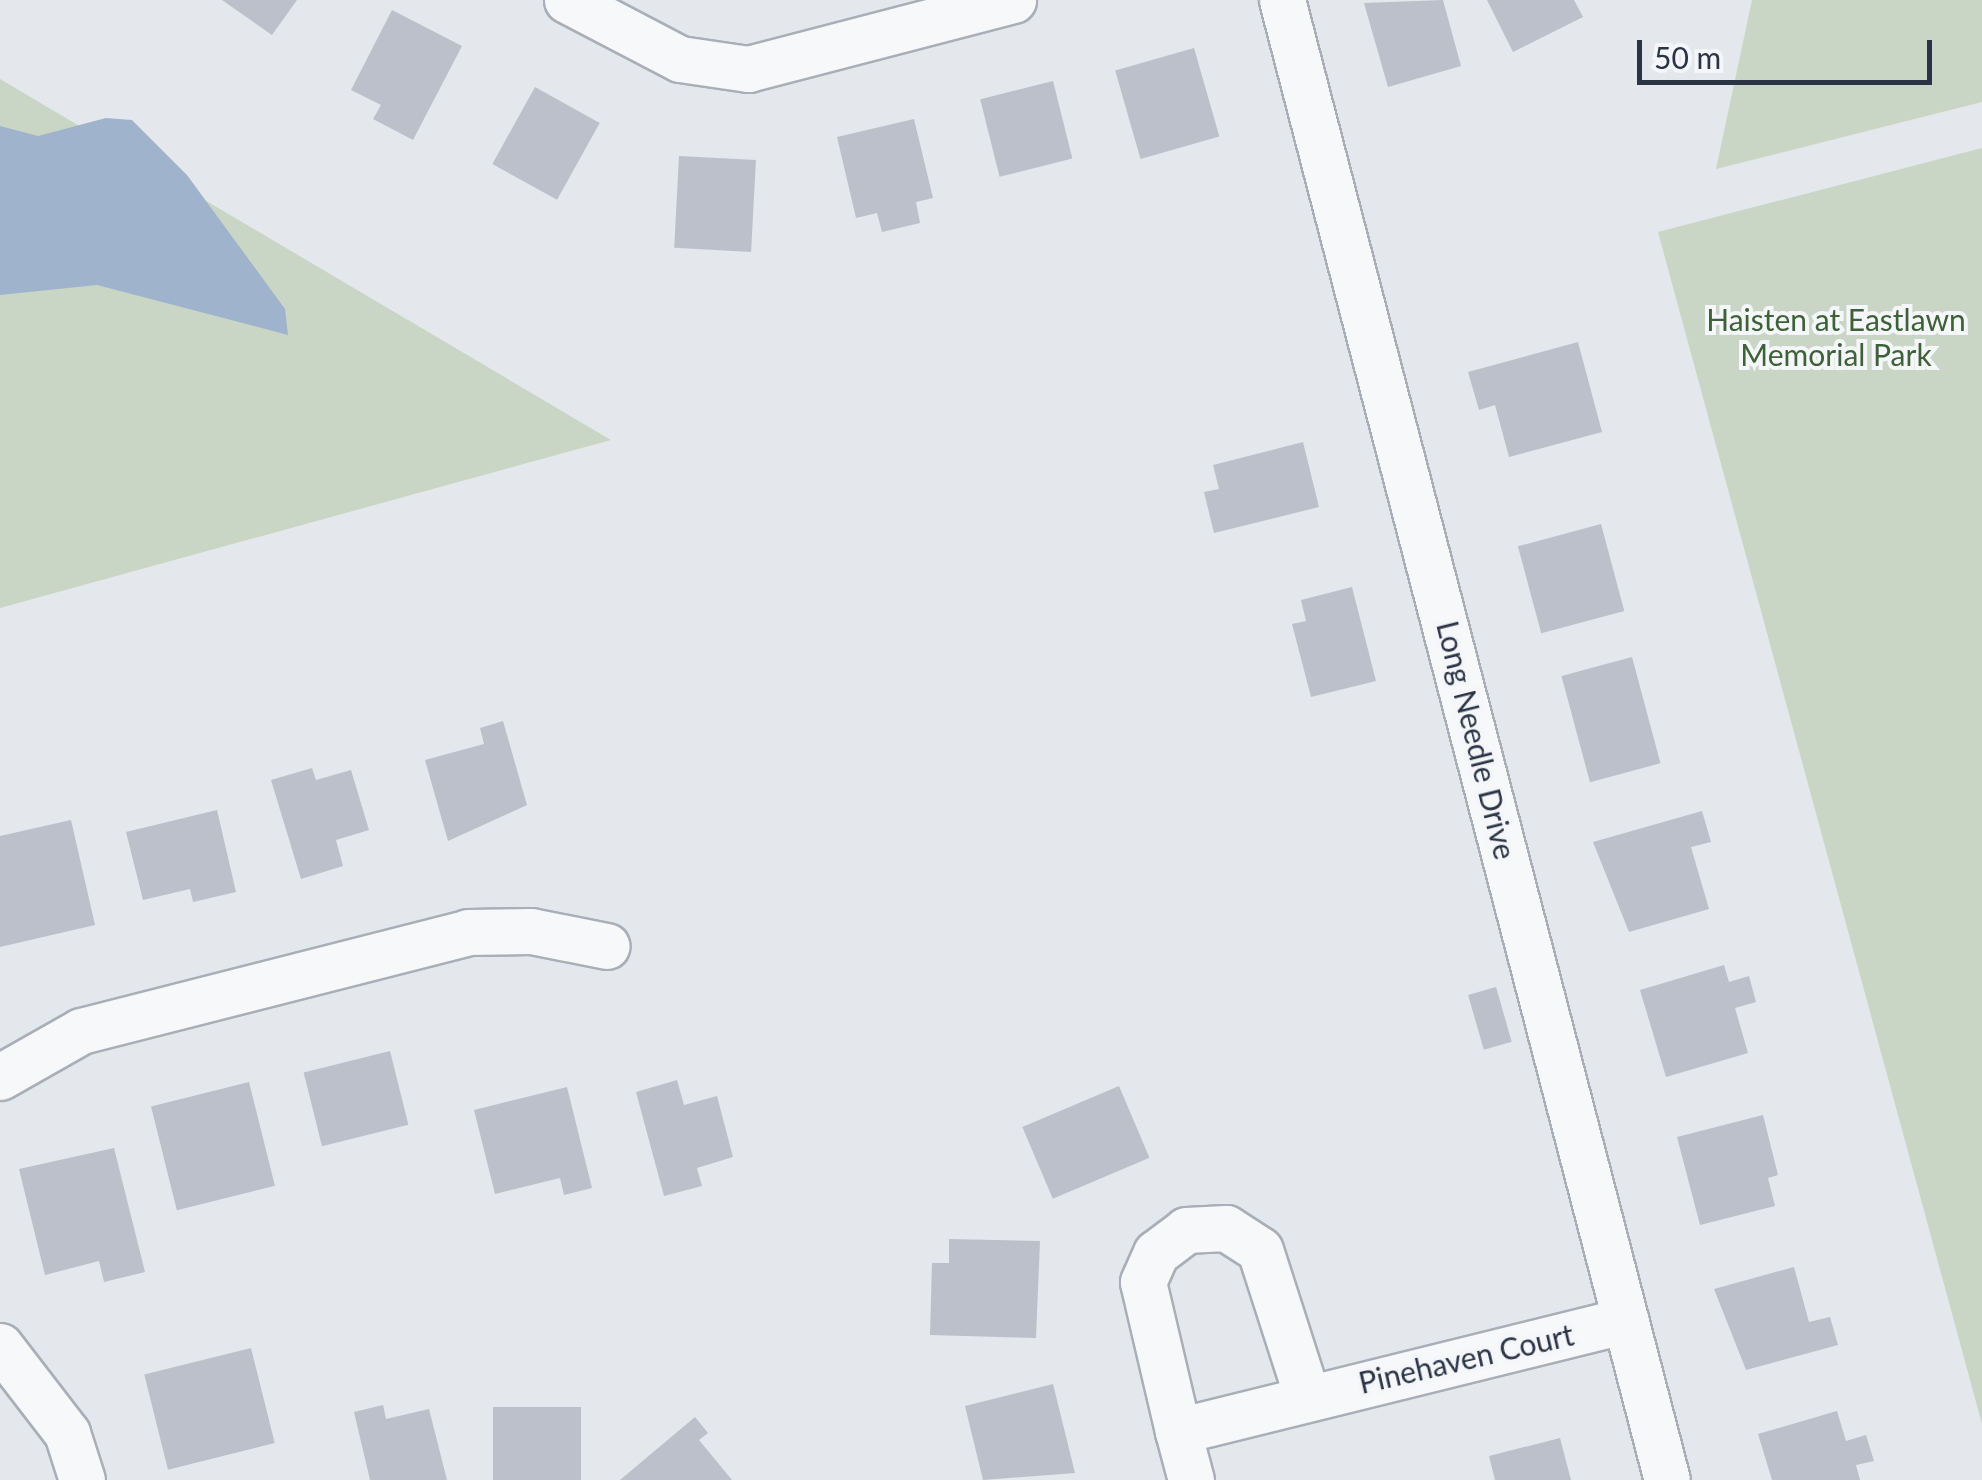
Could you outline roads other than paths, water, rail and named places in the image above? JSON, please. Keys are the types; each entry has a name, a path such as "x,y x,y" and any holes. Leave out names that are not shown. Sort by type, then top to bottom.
{"street":[{"path":"568,0 680,59 748,69 1013,0"},
{"name":"Long Needle Drive","path":"1282,0 1668,1480"},
{"path":"0,1077 82,1032 468,932 531,931 607,946"},
{"path":"1191,1480 1143,1282 1156,1252 1186,1230 1226,1228 1260,1250 1307,1396"},
{"name":"Pinehaven Court","path":"1178,1431 1625,1320"},
{"path":"0,1346 67,1433 82,1480"}],"water":[{"path":"106,118 132,120 187,175 285,309 288,335 97,285 0,295 0,126 38,136"}],"park label":[{"name":"Haisten at Eastlawn Memorial Park","path":"1836,336"}]}
